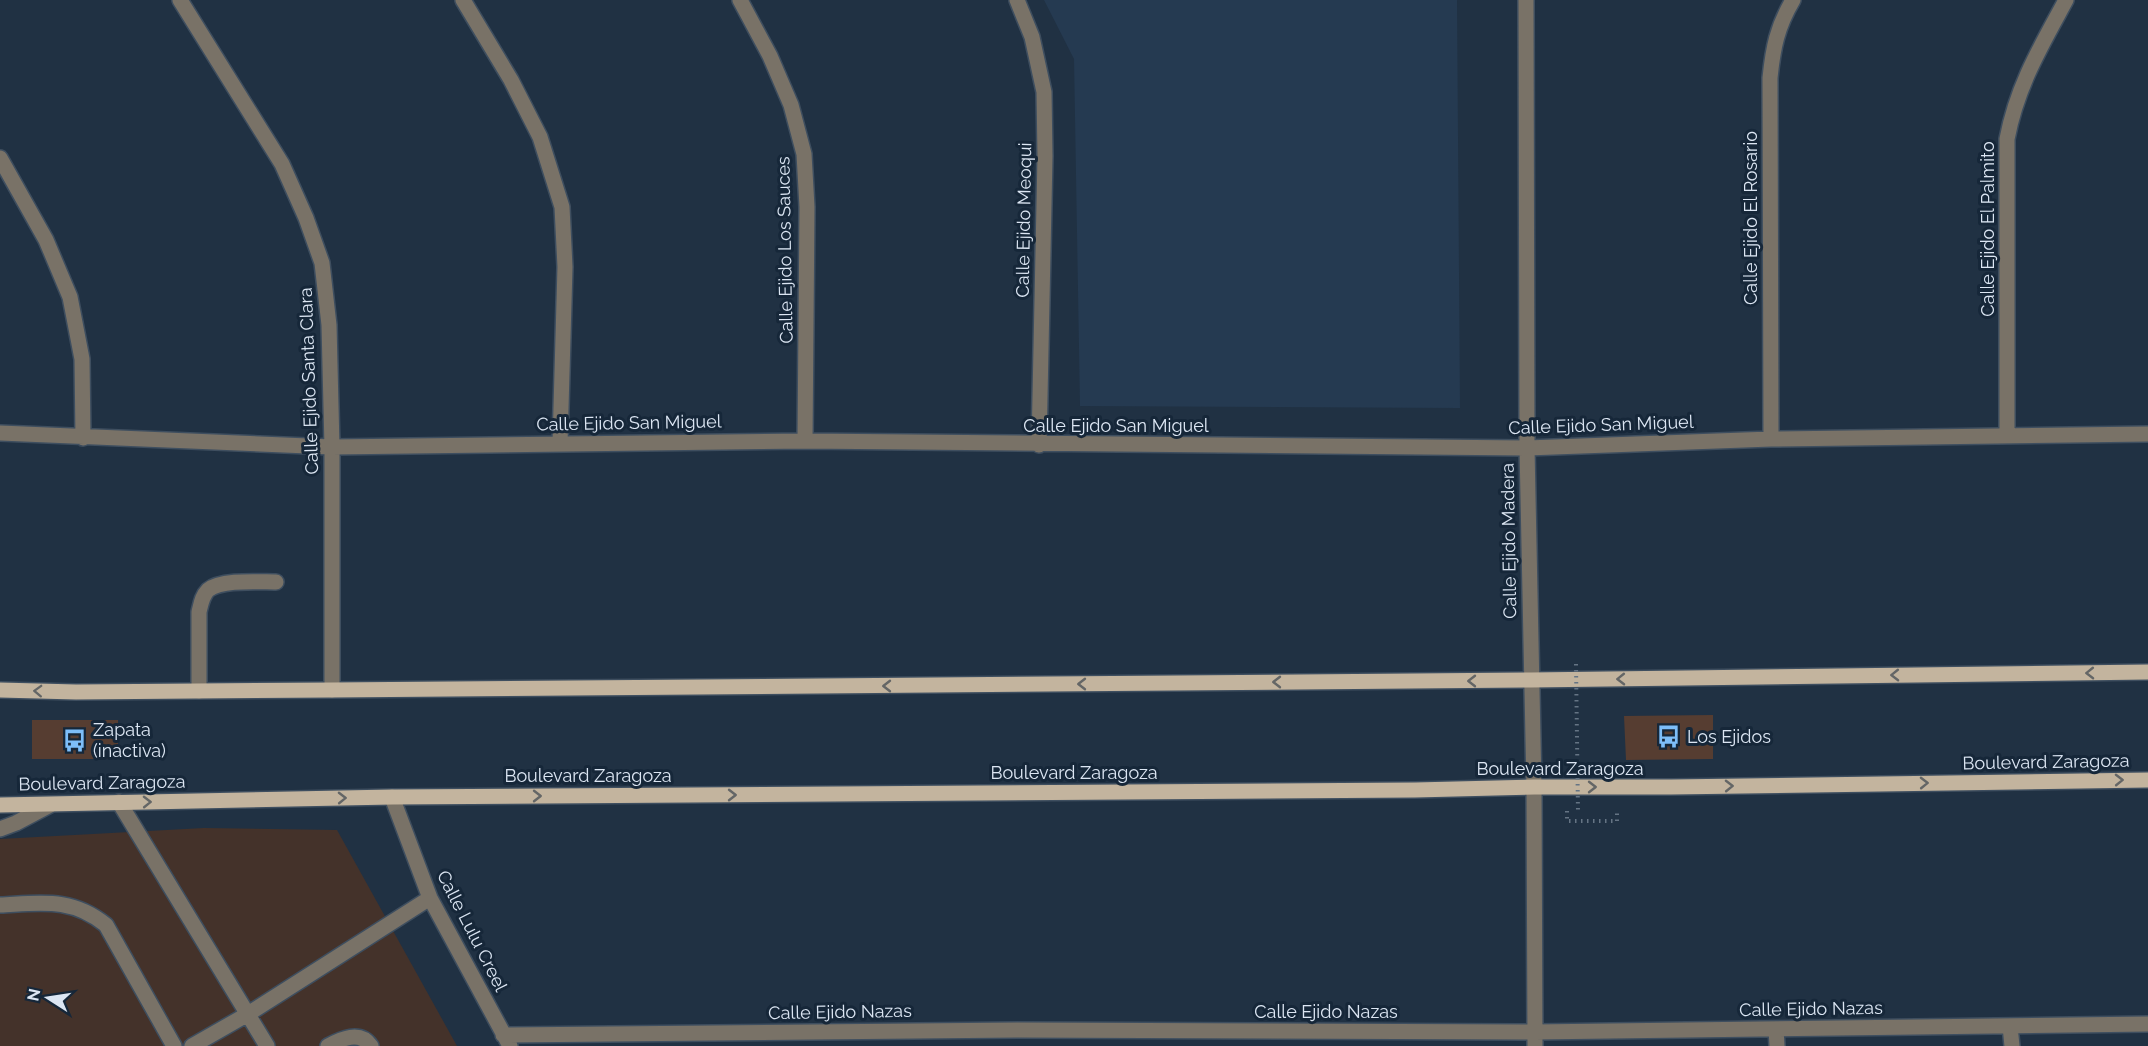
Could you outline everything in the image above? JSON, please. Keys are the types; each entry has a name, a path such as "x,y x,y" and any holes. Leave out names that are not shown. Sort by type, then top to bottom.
{"main road":[{"path":"0,690 199,692 2148,672"},
{"name":"Boulevard Zaragoza","path":"0,805 392,797 1415,790 2148,780"}],"street":[{"name":"Calle Ejido Santa Clara","path":"180,0 282,164 306,218 322,263 329,325 332,447 332,690"},
{"path":"463,0 511,80 540,137 562,207 565,267 560,443"},
{"name":"Calle Ejido Los Sauces","path":"740,0 770,56 791,105 804,154 807,207 805,441"},
{"name":"Calle Ejido Meoqui","path":"1017,0 1032,37 1044,92 1045,156 1039,445"},
{"name":"Calle Ejido Madera","path":"1526,0 1527,448 1534,787 1535,1039"},
{"name":"Calle Ejido El Rosario","path":"1771,440 1770,78 1773,46 1782,19 1793,0"},
{"name":"Calle Ejido El Palmito","path":"2007,435 2007,139 2013,111 2030,67 2066,0"},
{"path":"0,158 46,240 70,297 82,359 83,438"},
{"name":"Calle Ejido San Miguel","path":"0,433 332,447 805,441 1527,448 1771,440 2148,434"},
{"path":"199,692 201,600 208,590 219,584 276,582"},
{"name":"Calle Lulu Creel","path":"392,797 430,898 506,1040"},
{"path":"119,802 267,1046"},
{"path":"0,829 16,824 50,805"},
{"path":"192,1046 248,1014 430,898"},
{"path":"0,905 50,902 74,906 106,925 174,1046"},
{"name":"Calle Ejido Nazas","path":"506,1040 1017,1030 1535,1039 1776,1029 2148,1024"},
{"path":"2010,1026 2012,1046"},
{"path":"1776,1029 1777,1046"},
{"path":"328,1046 343,1038 351,1037 369,1042 371,1046"}],"path":[{"path":"1576,664 1578,812 1588,811"},
{"path":"1574,821 1617,821 1618,810 1608,811"}],"shaded area":[{"path":"1044,0 1457,0 1460,408 1080,406 1074,59"},
{"path":"204,828 337,830 457,1046 0,1046 0,839"}],"building":[{"name":"Los Ejidos","path":"1713,715 1713,759 1626,760 1624,716"},
{"name":"Zapata (inactiva)","path":"32,720 118,720 118,759 32,759"}],"place":[{"name":"Los Ejidos","path":"1669,737"},
{"name":"Zapata (inactiva)","path":"75,740"}]}
